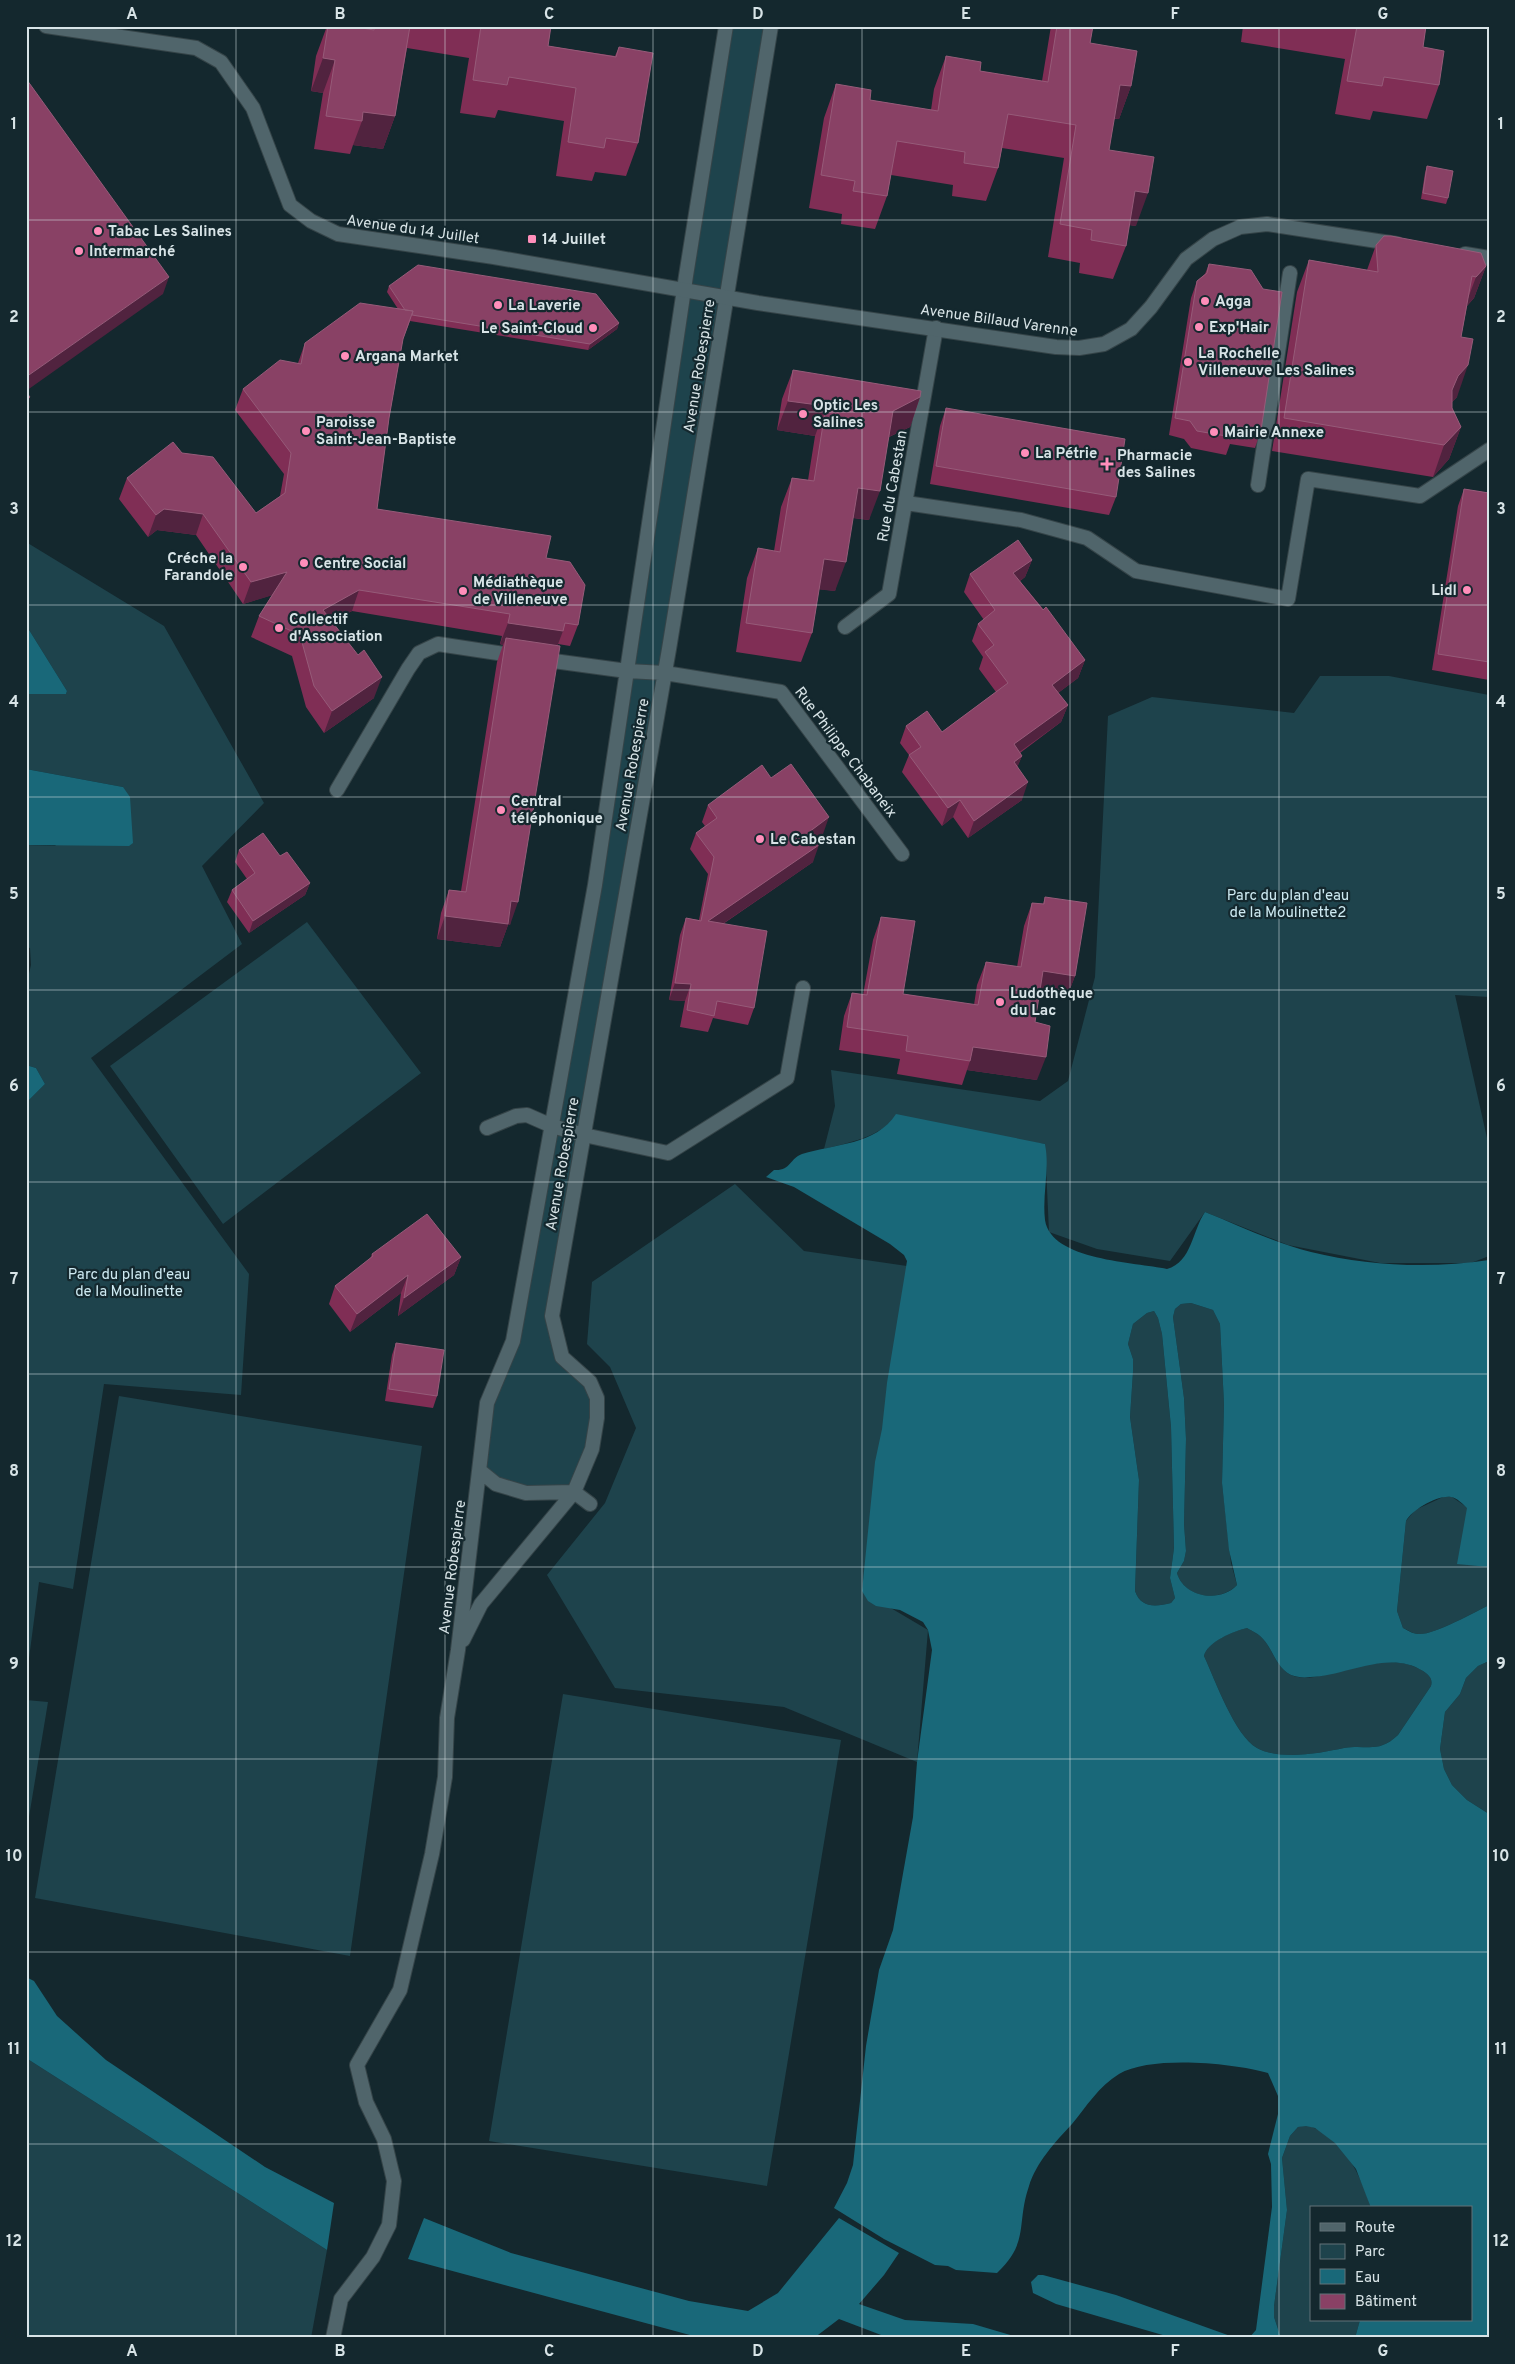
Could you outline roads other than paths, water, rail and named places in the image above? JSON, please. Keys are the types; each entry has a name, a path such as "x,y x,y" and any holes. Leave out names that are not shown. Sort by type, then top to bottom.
{"street":[{"name":"Avenue du 14 Juillet","path":"46,26 196,48 221,62 253,108 290,205 311,221 338,234 488,256 727,297"},
{"name":"Avenue Robespierre","path":"458,1650 488,1403 513,1342 596,885 684,289 726,26"},
{"name":"Avenue Robespierre","path":"458,1650 481,1604 574,1492 592,1449 598,1418 597,1398 590,1382 562,1357 552,1316 665,673 772,26"},
{"name":"Avenue Billaud Varenne","path":"727,297 1079,348 1104,344 1130,329 1151,307 1186,259 1213,239 1240,227 1267,224 1409,246"},
{"path":"1448,252 1489,258"},
{"path":"1258,485 1290,273"},
{"name":"Rue du Cabestan","path":"844,627 889,594 936,328"},
{"path":"906,503 1021,520 1087,538 1136,571 1288,598 1308,479 1420,496 1489,450"},
{"name":"Rue Philippe Chabaneix","path":"337,790 419,653 438,644 627,671 665,673 781,692 902,854"},
{"path":"487,1128 516,1116 527,1116 552,1126 584,1135 668,1153 787,1078 803,988"},
{"path":"480,1471 496,1484 526,1493 574,1492 590,1504"},
{"path":"333,2338 341,2299 373,2257 388,2225 394,2181 384,2139 366,2102 358,2065 400,1990 432,1854 445,1777 447,1718 458,1650"}],"water":[{"path":"26,625 67,691 66,694 26,694"},
{"path":"26,769 123,787 130,797 133,843 129,846 26,845"},
{"path":"26,1065 36,1068 45,1084 26,1103"},
{"path":"896,1114 1045,1144 1047,1163 1044,1210 1045,1220 1051,1234 1062,1244 1078,1252 1116,1261 1167,1269 1175,1265 1187,1253 1205,1212 1284,1244 1333,1257 1400,1265 1445,1265 1489,1260 1489,1567 1457,1564 1467,1508 1451,1497 1439,1498 1425,1504 1406,1521 1397,1611 1403,1628 1414,1633 1424,1634 1454,1623 1489,1605 1489,1661 1478,1666 1466,1678 1460,1694 1445,1712 1440,1749 1444,1769 1452,1785 1467,1800 1489,1814 1489,2338 1355,2338 1359,2322 1472,2322 1472,2206 1370,2206 1356,2169 1335,2143 1315,2128 1306,2126 1298,2127 1290,2136 1282,2158 1287,2210 1274,2306 1274,2317 1281,2338 1249,2338 1256,2330 1272,2207 1271,2164 1268,2154 1278,2114 1278,2096 1268,2073 1253,2069 1214,2064 1151,2064 1133,2068 1119,2074 1105,2084 1053,2145 1036,2169 1025,2199 1018,2242 1014,2252 997,2273 956,2270 948,2266 935,2265 884,2239 834,2208 847,2183 853,2165 866,2046 879,1970 893,1930 913,1817 917,1762 932,1650 928,1630 923,1622 900,1610 876,1606 868,1601 862,1591 875,1462 882,1429 887,1383 907,1261 904,1255 890,1244 794,1187 766,1177 774,1170 784,1169 802,1154 854,1142 877,1132 888,1124","holes":["1191,1303 1213,1310 1220,1324 1224,1404 1222,1483 1229,1550 1237,1585 1230,1591 1213,1596 1195,1593 1187,1588 1177,1573 1184,1561 1186,1551 1184,1524 1186,1439 1184,1398 1173,1317 1175,1309 1181,1304","1154,1311 1162,1334 1171,1427 1174,1548 1170,1578 1175,1598 1171,1603 1159,1605 1149,1605 1141,1601 1135,1591 1139,1480 1130,1417 1133,1359 1128,1344 1133,1324 1147,1313","1247,1628 1261,1637 1282,1668 1293,1676 1324,1676 1367,1665 1396,1663 1410,1665 1423,1671 1430,1677 1431,1686 1398,1735 1384,1744 1300,1755 1267,1752 1249,1742 1233,1720 1204,1656 1206,1651 1215,1642 1228,1634"]},
{"path":"26,1977 34,1981 57,2016 106,2060 265,2167 334,2203 327,2250 26,2058"},
{"path":"424,2218 511,2253 689,2301 748,2311 778,2293 839,2218 899,2253 884,2275 859,2304 905,2320 973,2324 1021,2338 889,2338 839,2319 814,2338 701,2338 408,2259"},
{"path":"1038,2275 1116,2295 1236,2338 1173,2338 1056,2304 1033,2293 1031,2282"}],"place":[{"name":"Tabac Les Salines","path":"98,231"},
{"name":"14 Juillet","path":"532,239"},
{"name":"Intermarché","path":"79,251"},
{"name":"Agga","path":"1205,301"},
{"name":"La Laverie","path":"498,305"},
{"name":"Exp'Hair","path":"1199,327"},
{"name":"Le Saint-Cloud","path":"593,328"},
{"name":"Argana Market","path":"345,356"},
{"name":"La Rochelle Villeneuve Les Salines","path":"1188,362"},
{"name":"Optic Les Salines","path":"803,414"},
{"name":"Paroisse Saint-Jean-Baptiste","path":"306,431"},
{"name":"Mairie Annexe","path":"1214,432"},
{"name":"La Pétrie","path":"1025,453"},
{"name":"Pharmacie des Salines","path":"1107,464"},
{"name":"Centre Social","path":"304,563"},
{"name":"Créche la Farandole","path":"243,567"},
{"name":"Lidl","path":"1467,590"},
{"name":"Médiathèque de Villeneuve","path":"463,591"},
{"name":"Collectif d'Association","path":"279,628"},
{"name":"Central téléphonique","path":"501,810"},
{"name":"Le Cabestan","path":"760,839"},
{"name":"Ludothèque du Lac","path":"1000,1002"}],"park label":[{"name":"Parc du plan d'eau de la Moulinette2","path":"1288,904"},
{"name":"Parc du plan d'eau de la Moulinette","path":"129,1282"}]}
